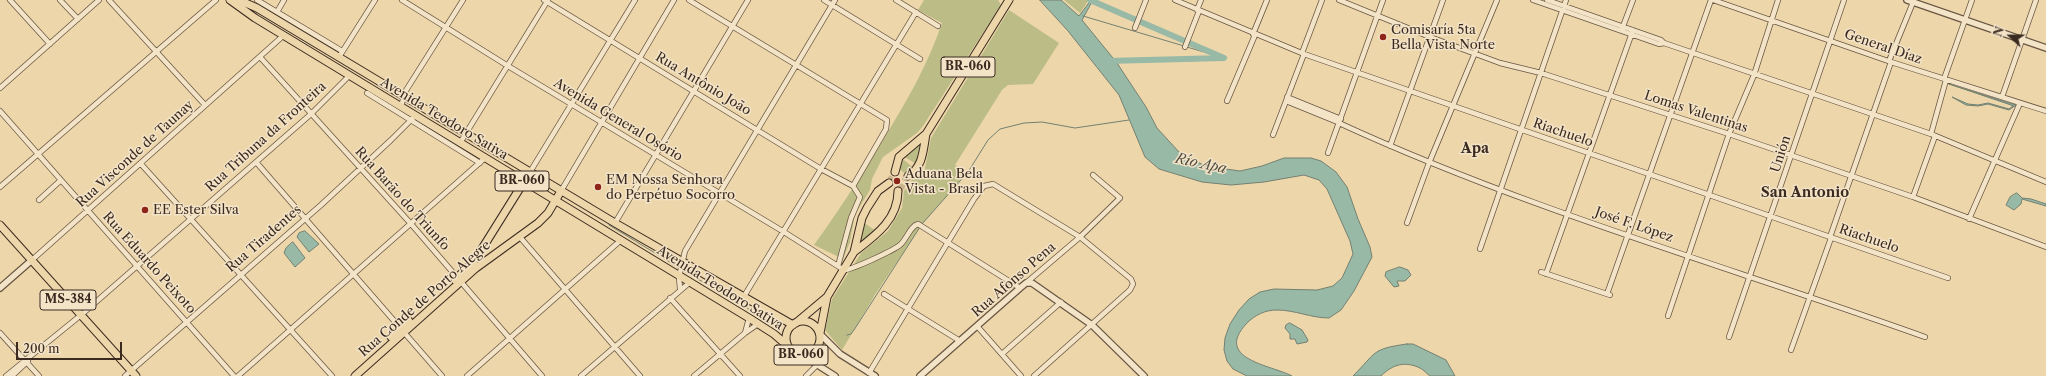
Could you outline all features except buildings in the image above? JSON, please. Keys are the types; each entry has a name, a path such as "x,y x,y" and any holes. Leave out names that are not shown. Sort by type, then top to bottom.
{"main road":[{"name":"Avenida Teodoro Sativa","path":"230,0 255,18 401,107 413,118 460,143 482,160 524,182 555,202 621,240 679,277 749,318 788,346"},
{"name":"Avenida Teodoro Sativa","path":"240,0 259,4 404,96 561,191 743,298 794,324"},
{"name":"BR-060","path":"926,134 920,164 915,172 907,177 896,171 899,157 926,134 1009,0"},
{"path":"255,18 254,14 259,4"},
{"name":"Rua Conde de Porto Alegre","path":"458,280 475,260 530,172"},
{"name":"BR-060","path":"827,297 820,333 820,343 815,351 802,355 794,352 788,346 787,332 794,324 827,297 854,252 862,218 875,194 888,184 899,190 897,205 882,230 854,252"},
{"name":"Rua Conde de Porto Alegre","path":"355,376 458,280 538,223 555,202 561,191"},
{"name":"MS-384","path":"0,225 81,315 130,374"},
{"name":"BR-060","path":"794,324 810,322 820,333"},
{"name":"Rua Conde de Porto Alegre","path":"348,376 402,331"}],"street":[{"path":"10,0 50,44"},
{"path":"60,0 78,19"},
{"path":"0,88 99,0"},
{"path":"109,0 157,50 205,105"},
{"path":"0,187 216,0"},
{"path":"277,12 284,0"},
{"path":"259,4 277,12 340,54 375,0"},
{"name":"Avenida General Osório","path":"402,0 844,270"},
{"path":"401,107 404,96 463,0"},
{"path":"530,172 635,0"},
{"path":"561,191 674,0"},
{"path":"689,0 887,120 886,129 853,186 860,195 851,218 838,266"},
{"path":"615,223 748,0"},
{"path":"824,0 920,59"},
{"path":"680,289 679,277 685,251 797,66 835,0"},
{"path":"896,0 938,26"},
{"path":"1134,28 1146,0"},
{"name":"Riachuelo","path":"1175,0 1254,34 1357,73 1948,278"},
{"path":"1185,47 1201,0"},
{"path":"1227,101 1267,0"},
{"path":"1272,134 1322,0"},
{"name":"Lomas Valentinas","path":"1339,0 1430,37 1500,63 1541,73 1792,155 1913,197 2046,247"},
{"path":"1328,153 1383,0"},
{"path":"1390,146 1443,0"},
{"path":"1407,223 1429,163 1498,0"},
{"path":"1533,0 1563,8 1622,29 1661,40 1664,43 1692,54 1754,76 1933,135 1968,148 2046,182"},
{"path":"1547,0 1563,8"},
{"path":"1480,249 1566,0"},
{"path":"1622,29 1633,0"},
{"path":"1668,316 1729,134 1754,76 1778,0"},
{"name":"Unión","path":"1729,337 1751,277 1844,0"},
{"path":"1907,0 1914,1 1964,21 2046,48"},
{"path":"1913,197 1933,135 1945,81 1972,0"},
{"path":"2002,97 2036,0"},
{"path":"460,143 546,1"},
{"name":"Rua Antônio João","path":"546,1 853,186"},
{"path":"1541,272 1609,295 1649,174 1711,1"},
{"name":"General Díaz","path":"1711,1 1890,63 1945,81 2002,97 2019,105 2046,111"},
{"path":"1791,350 1831,238 1890,63 1914,1"},
{"path":"743,298 916,12"},
{"path":"1546,274 1590,154 1632,32"},
{"name":"Rua Visconde de Taunay","path":"0,288 284,36"},
{"name":"Rua Barão do Triunfo","path":"260,57 412,224 458,280 542,376"},
{"name":"Rua Tribuna da Fronteira","path":"6,376 81,315 311,114 350,75"},
{"path":"238,376 412,224 482,160 413,118 367,93"},
{"name":"José F. López","path":"1286,99 1429,163 1501,190 1925,338"},
{"path":"1969,219 2019,105"},
{"name":"Rua Eduardo Peixoto","path":"0,112 62,180 234,376"},
{"name":"Rua Tiradentes","path":"130,374 304,219 413,118"},
{"path":"256,162 353,276 442,376"},
{"path":"141,164 332,376"},
{"name":"Rua Afonso Pena","path":"922,376 1020,288 1080,237 1120,198 1093,175"},
{"path":"39,200 62,180"},
{"path":"869,372 974,199 988,184 993,184 999,186 1080,237 1131,278 1133,284 1130,290 1034,376"},
{"path":"844,270 860,266 897,248 906,239 913,226 921,226 1020,288"},
{"path":"519,236 640,376"},
{"path":"468,376 621,240"},
{"path":"581,376 680,289 689,283"},
{"path":"1026,283 1037,285 1092,325 1144,376"},
{"path":"884,294 960,342"},
{"path":"670,298 740,376"},
{"path":"1002,354 1060,302"},
{"path":"745,333 749,318"},
{"path":"694,376 720,353 758,324"},
{"path":"977,326 1021,376"},
{"path":"0,333 39,376"},
{"path":"820,333 840,354 875,376"},
{"path":"802,355 835,376"},
{"name":"Rua Tribuna da Fronteira","path":"12,376 26,361"},
{"path":"806,376 817,365"}],"green space":[{"path":"924,0 998,0 1001,5 923,126 917,133 883,157 872,179 870,190 855,214 850,242 843,259 814,245 851,191 886,135 910,95 924,67 942,23 918,10"},
{"path":"1064,0 1087,0 1088,1 1080,13"},
{"path":"1009,10 1059,43 1033,84 1008,85 1002,90 955,165 968,172 923,223 876,293 842,350 825,330 832,299 861,253 888,231 902,208 904,191 913,178 924,173 931,138"},
{"path":"922,141 918,165 903,156"},
{"path":"904,160 915,169 907,175 899,169 900,161"},
{"path":"863,222 876,231 859,246"}],"water":[{"path":"1040,0 1061,0 1079,16 1091,0 1093,0 1082,20 1117,63 1146,107 1157,128 1179,152 1205,166 1240,171 1262,166 1284,158 1311,158 1321,161 1336,172 1347,187 1370,247 1372,257 1354,291 1341,310 1329,318 1316,317 1284,310 1268,311 1257,315 1250,320 1238,335 1237,345 1241,353 1260,364 1292,376 1247,376 1233,369 1227,361 1224,350 1225,338 1230,324 1239,310 1249,299 1260,292 1274,289 1317,290 1333,286 1342,278 1353,254 1350,241 1327,189 1319,180 1304,175 1264,182 1231,185 1202,182 1159,169 1145,157 1119,95 1068,31"},
{"path":"1949,84 2016,105 2009,110 1988,104 1978,106 1966,105 1952,97 1968,104 1978,105 1988,103 2009,109 2013,106"},
{"path":"2017,193 2022,198 2031,199 2046,204 2046,206 2022,199 2021,204 2014,210 2006,205 2010,197"},
{"path":"305,231 319,244 309,252 297,237 299,233"},
{"path":"293,242 305,258 295,267 284,253 286,248"},
{"path":"1400,267 1408,270 1411,275 1405,281 1397,281 1399,286 1394,287 1385,276 1386,272"},
{"path":"1290,323 1302,330 1308,340 1307,342 1297,344 1295,339 1290,339 1290,334 1285,328 1286,325"},
{"path":"1413,344 1446,360 1455,376 1430,376 1420,368 1404,364 1395,366 1381,376 1353,376 1371,357 1380,350"}],"waterway":[{"name":"Río Apa","path":"1090,0 1224,58 1107,61"},
{"path":"1083,16 1184,46"},
{"name":"Río Apa","path":"1187,47 1224,58"},
{"path":"922,224 968,172 988,140 1000,129 1024,123 1042,122 1075,128 1129,120"},
{"path":"609,225 678,267"},
{"path":"847,335 851,334 854,330 920,227"},
{"path":"686,272 781,328"}],"tunnel":[{"path":"889,183 895,172"},
{"path":"899,190 906,179"}],"place":[{"name":"Comisaría 5ta Bella Vista Norte","path":"1383,37"},
{"name":"Aduana Bela Vista - Brasil","path":"897,181"},
{"name":"EM Nossa Senhora do Perpétuo Socorro","path":"598,187"},
{"name":"EE Ester Silva","path":"145,210"}],"district":[{"name":"Apa","path":"1475,149"},
{"name":"San Antonio","path":"1805,193"}]}
